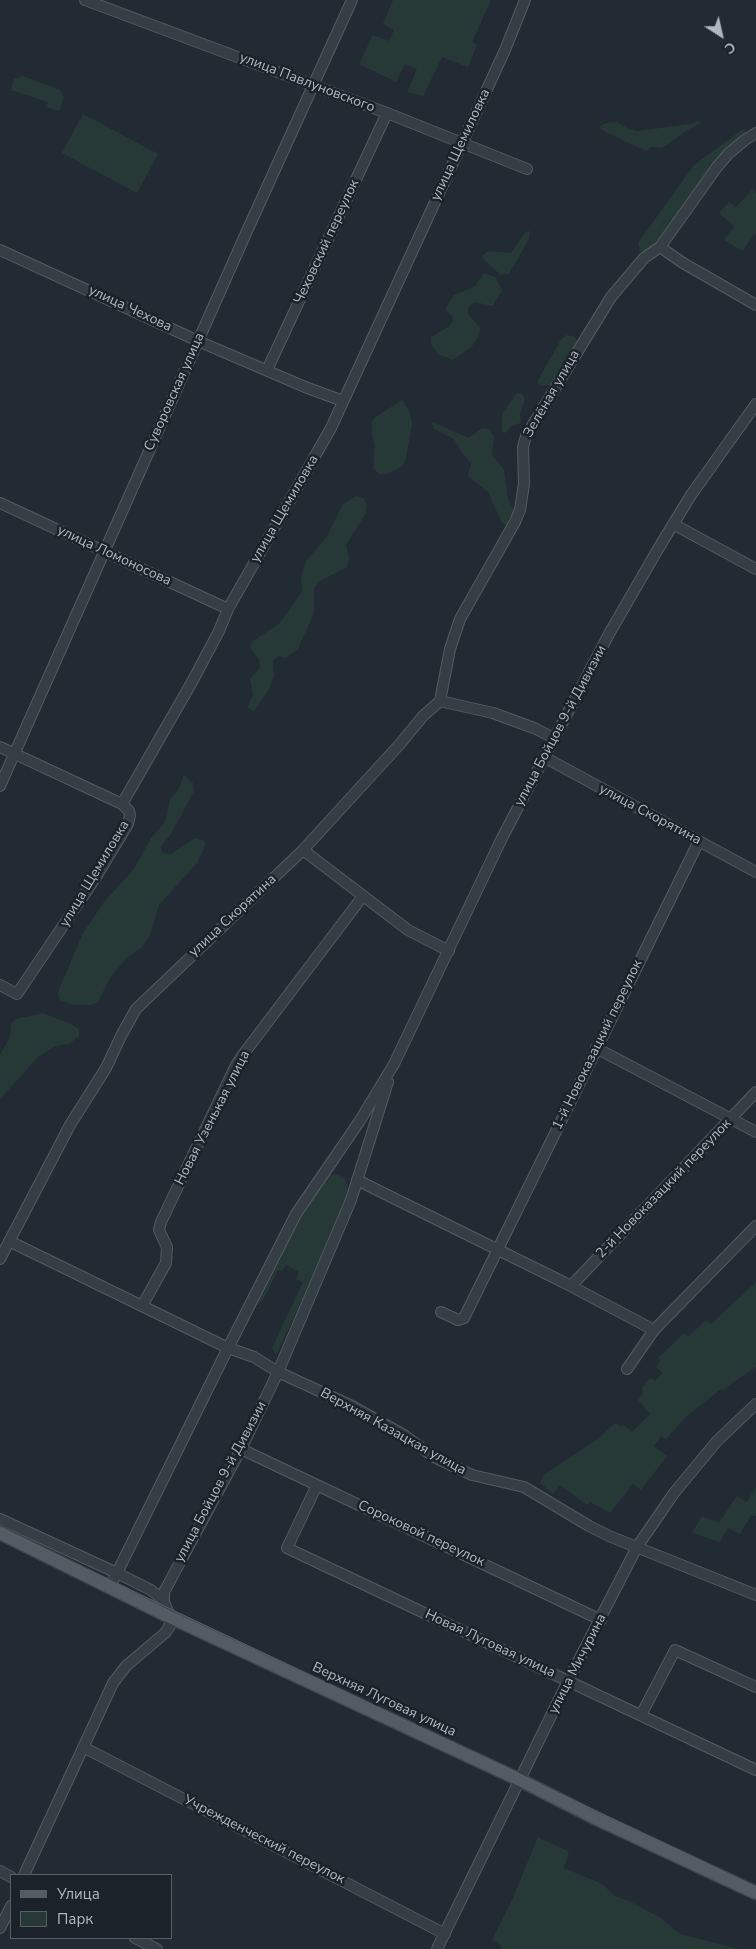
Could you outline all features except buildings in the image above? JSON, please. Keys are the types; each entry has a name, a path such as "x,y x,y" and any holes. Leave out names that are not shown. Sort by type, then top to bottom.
{"main road":[{"name":"Верхняя Луговая улица","path":"0,1533 170,1617 520,1780 594,1818 756,1893"}],"street":[{"name":"улица Павлуновского","path":"85,0 387,113 528,169"},
{"name":"Суворовская улица","path":"0,786 352,0"},
{"name":"улица Щемиловка","path":"0,985 18,994 91,885 128,824 129,811 122,804 192,682 219,631 228,609 331,428 505,50 525,0"},
{"name":"Чеховский переулок","path":"267,370 387,113"},
{"name":"Зелёная улица","path":"440,701 450,649 460,618 511,530 520,510 524,484 523,447 526,436 611,297 644,258 660,246 729,152 756,134"},
{"path":"660,246 683,263 756,305"},
{"name":"улица Чехова","path":"0,250 198,341 344,402"},
{"name":"улица Бойцов 9-й Дивизии","path":"113,1589 117,1573 296,1214 359,1122 394,1064 502,838 609,634 673,524 756,404"},
{"name":"улица Ломоносова","path":"0,503 228,609"},
{"path":"673,524 756,569"},
{"path":"440,701 500,715 554,738"},
{"name":"улица Скорятина","path":"0,1259 70,1125 106,1068 120,1036 136,1009 303,850 400,744 423,716 440,701"},
{"path":"0,747 122,804"},
{"name":"улица Скорятина","path":"544,757 756,872"},
{"name":"1-й Новоказацкий переулок","path":"441,1312 458,1320 464,1318 699,841"},
{"path":"303,850 408,930 448,951"},
{"name":"Новая Узенькая улица","path":"142,1306 166,1263 167,1247 160,1230 161,1222 236,1066 363,896"},
{"path":"596,1048 756,1132"},
{"name":"улица Бойцов 9-й Дивизии","path":"163,1600 164,1592 240,1449 278,1372 347,1209 394,1064"},
{"name":"2-й Новоказацкий переулок","path":"571,1286 756,1092"},
{"path":"357,1180 498,1249 654,1330"},
{"path":"627,1369 654,1330 756,1226"},
{"name":"Верхняя Казацкая улица","path":"9,1242 228,1348 254,1356 278,1372 352,1406 404,1435 434,1457 472,1475 524,1487 589,1526 756,1594"},
{"name":"улица Мичурина","path":"437,1949 568,1681 637,1547 674,1493 711,1448 756,1404"},
{"name":"Сороковой переулок","path":"240,1449 601,1620"},
{"name":"Новая Луговая улица","path":"317,1485 287,1548 756,1770"},
{"path":"0,1519 151,1590 163,1600 170,1617 170,1626 167,1631 119,1674 24,1874"},
{"path":"113,1589 133,1593 151,1590 167,1580 178,1565"},
{"path":"641,1715 674,1650 756,1687"},
{"name":"Учрежденческий переулок","path":"83,1747 445,1934"},
{"path":"0,1928 10,1908"},
{"path":"137,1939 157,1949"}],"green space":[{"path":"393,0 491,0 472,42 477,45 468,67 442,57 423,96 407,92 417,69 405,64 396,82 359,64 373,35 389,41 394,30 383,24"},
{"path":"23,76 60,90 64,98 59,111 47,107 48,102 11,90 14,79"},
{"path":"83,114 158,154 137,193 62,153"},
{"path":"698,121 701,123 662,148 651,147 646,151 599,127 606,123 617,122 637,131 691,124"},
{"path":"742,130 745,130 745,135 655,244 645,252 640,251 638,243 694,165"},
{"path":"753,189 756,193 756,234 754,234 743,251 724,240 734,226 719,213 729,202 736,207"},
{"path":"530,231 529,239 509,274 501,275 483,259 482,256 488,251 511,253 526,232"},
{"path":"484,273 495,277 502,290 493,306 474,302 468,307 468,314 480,328 479,336 472,346 453,360 438,354 431,344 431,337 448,327 453,321 453,317 445,309 454,295 475,286"},
{"path":"567,335 575,337 577,341 575,347 555,382 542,386 538,383 538,380 562,338"},
{"path":"517,393 522,394 525,399 520,414 521,423 513,425 505,433 502,432 502,414"},
{"path":"402,400 410,413 412,424 405,463 387,474 379,474 373,468 375,445 372,437 372,422 374,418"},
{"path":"432,422 469,438 482,428 489,429 494,437 492,454 504,470 508,500 515,511 510,524 505,525 502,523 488,492 468,476 471,463 454,439 434,429"},
{"path":"356,496 363,498 367,505 366,513 346,545 349,560 347,567 318,582 314,589 314,613 298,649 286,658 278,656 273,661 274,676 268,691 254,711 247,708 253,694 250,679 260,667 259,660 250,647 253,641 279,624 302,592 301,576 306,561 326,538 343,504"},
{"path":"184,775 193,783 194,791 171,834 161,846 161,850 163,853 171,854 195,838 205,841 197,863 159,905 150,935 141,948 128,957 112,975 97,1003 74,1005 59,1000 58,992 83,933 104,902 134,869 151,838 165,822 170,799 178,790"},
{"path":"43,1013 73,1025 79,1030 79,1036 69,1044 56,1046 39,1056 0,1099 0,1055 10,1037 11,1024 16,1019"},
{"path":"334,1174 344,1177 348,1192 276,1355 272,1348 303,1282 296,1279 299,1272 286,1265 282,1271 278,1270 262,1302 260,1301 258,1305 256,1304 240,1336 238,1335 300,1216 326,1176"},
{"path":"756,1282 756,1367 721,1389 686,1417 666,1439 661,1436 654,1446 667,1456 641,1490 633,1484 610,1513 590,1502 587,1505 560,1485 553,1494 540,1483 544,1475 598,1439 615,1423 620,1427 624,1425 632,1432 650,1414 638,1400 643,1394 642,1387 650,1378 655,1381 663,1373 656,1367 660,1361 658,1358 684,1333 688,1337 706,1320 711,1324"},
{"path":"756,1487 756,1516 751,1515 740,1534 728,1528 720,1542 692,1533 702,1516 719,1523 737,1496 747,1502"},
{"path":"538,1837 569,1852 564,1868 602,1884 615,1896 629,1901 661,1918 680,1934 738,1949 500,1949 502,1946 492,1940 512,1900"}],"tram line":[{"path":"0,1528 756,1887"}]}
